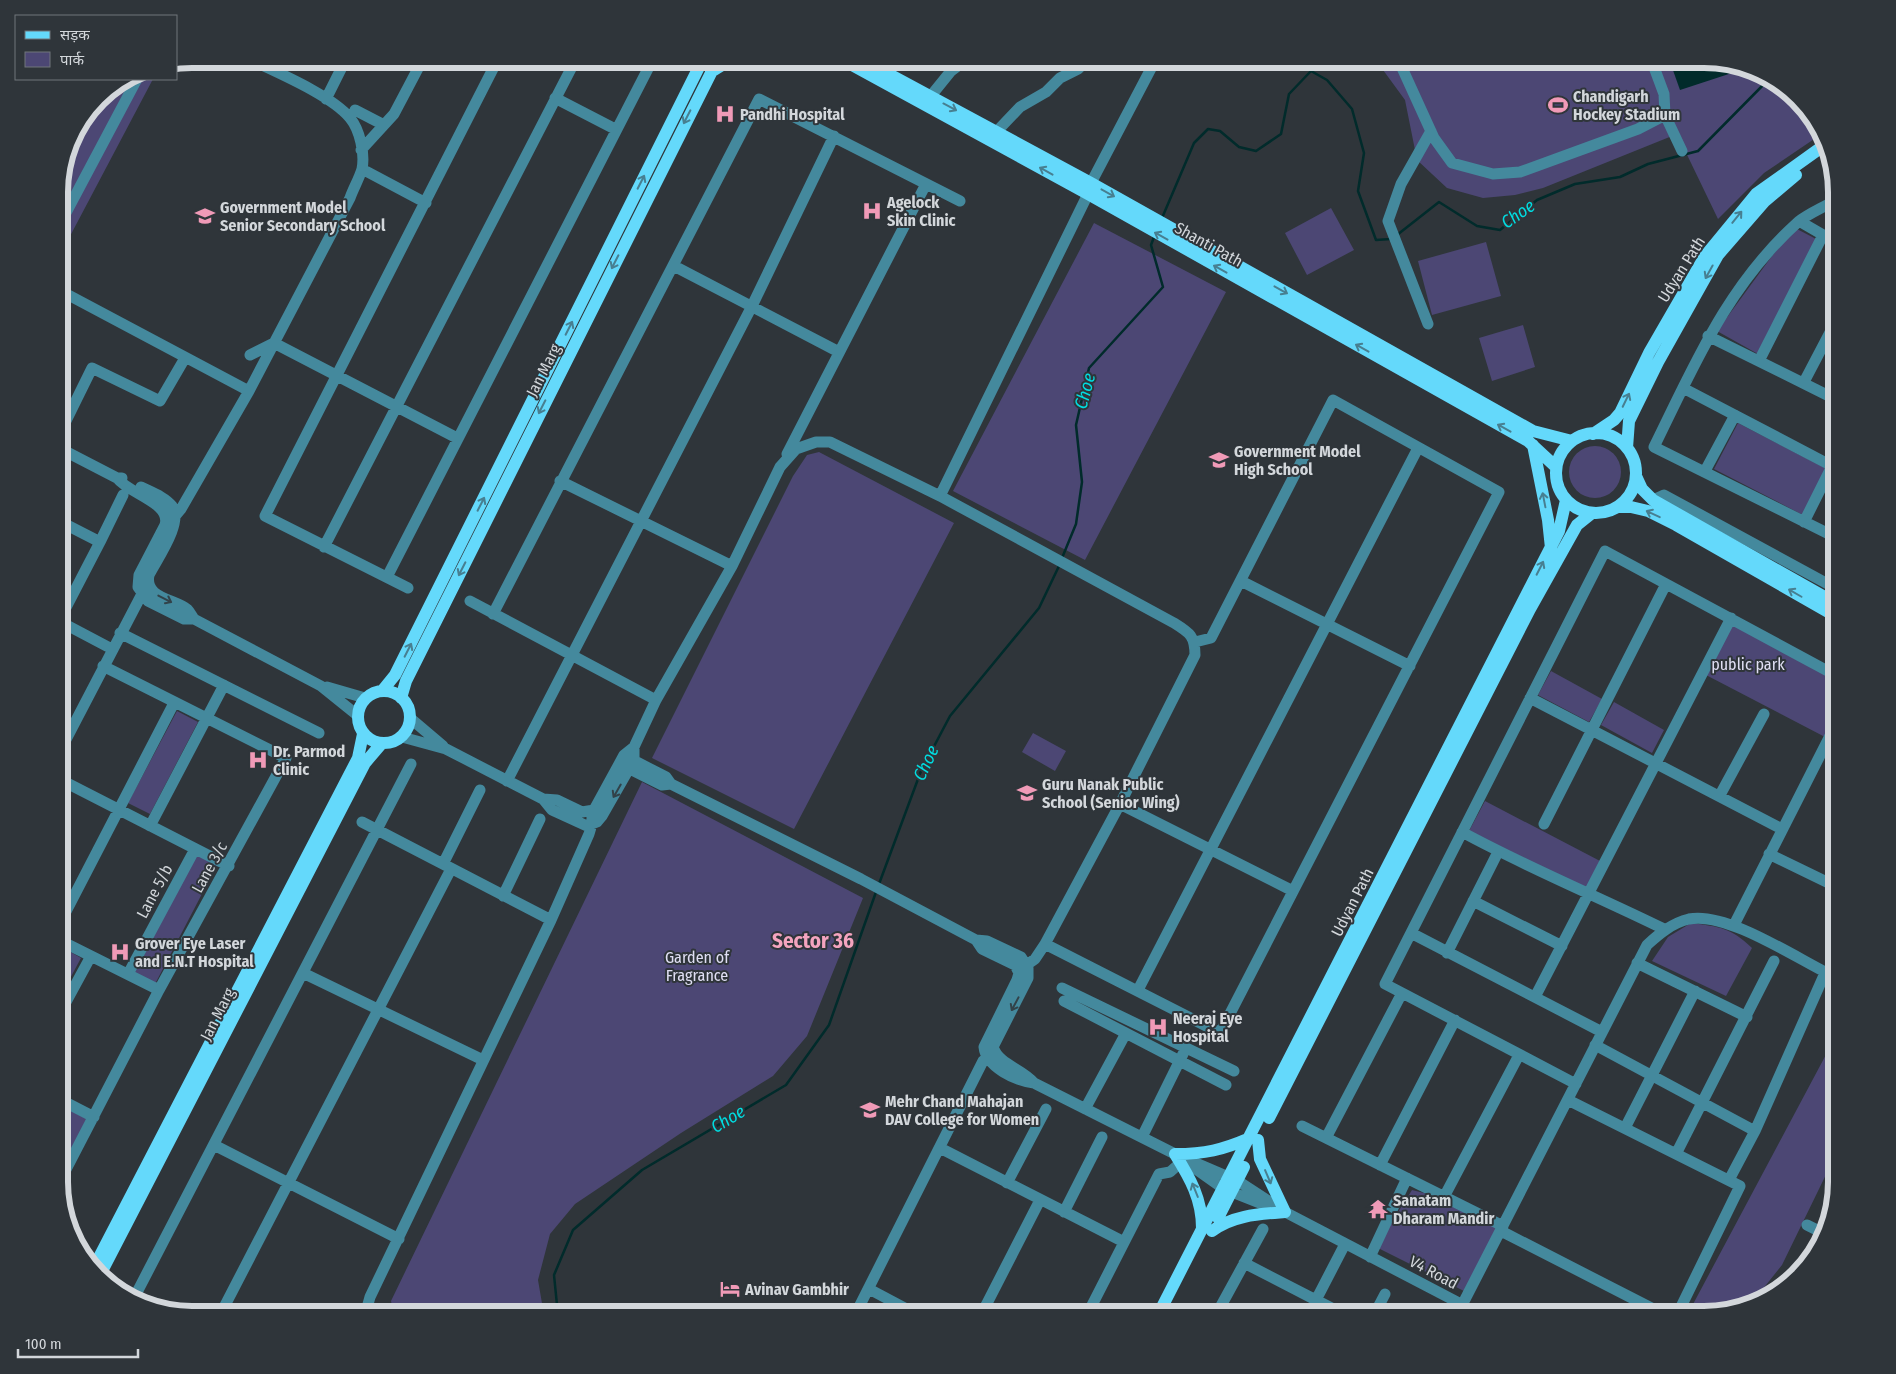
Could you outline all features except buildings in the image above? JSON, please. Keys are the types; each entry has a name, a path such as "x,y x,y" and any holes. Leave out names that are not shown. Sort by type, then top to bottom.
{"main road":[{"name":"Jan Marg","path":"382,691 395,676 698,68"},
{"name":"Jan Marg","path":"401,698 406,681 712,68"},
{"path":"709,73 717,68"},
{"name":"Shanti Path","path":"858,68 1090,189"},
{"name":"Shanti Path","path":"877,68 1138,216 1533,445 1556,467"},
{"name":"Udyan Path","path":"1593,434 1614,420 1620,413 1649,353 1705,256 1756,194 1820,148"},
{"name":"Udyan Path","path":"1627,448 1629,421 1658,362 1718,255 1764,202 1823,155"},
{"name":"Shanti Path","path":"1190,246 1533,431 1572,442"},
{"path":"1604,434 1621,442 1627,448 1636,469 1636,476 1629,496 1617,507 1603,513 1592,513 1573,506 1566,500 1557,484 1556,467 1562,452 1572,442 1580,436 1604,434"},
{"path":"1533,445 1548,520 1550,548"},
{"path":"1636,476 1642,490 1653,500 1828,599"},
{"name":"Udyan Path","path":"1172,1306 1207,1231 1559,531 1566,500"},
{"path":"1617,507 1631,507 1648,511 1676,525 1828,613"},
{"name":"Udyan Path","path":"1254,1139 1530,608 1577,525 1592,513"},
{"path":"382,691 395,693 401,698 409,708 410,718 408,728 402,737 393,742 382,744 373,741 363,734 357,721 357,715 365,698 382,691"},
{"name":"Jan Marg","path":"97,1262 358,758 363,734"},
{"name":"Jan Marg","path":"103,1269 365,763 382,744"},
{"path":"1254,1139 1260,1158 1285,1212 1257,1214 1234,1219 1207,1231 1196,1193 1177,1158 1221,1150 1254,1139"},
{"name":"Udyan Path","path":"1163,1306 1207,1231"}],"street":[{"path":"277,68 326,99 349,117 358,131 362,150 362,169 350,198 249,391 171,516 137,579 142,594 148,601 184,619 194,619 321,686 357,715"},
{"path":"326,99 342,68"},
{"path":"362,150 394,114 418,68"},
{"path":"408,588 265,516 494,68"},
{"path":"324,547 571,68"},
{"path":"387,577 647,68"},
{"path":"934,92 954,68"},
{"path":"1000,128 1020,107 1046,92 1060,78 1071,74 1078,68"},
{"path":"940,496 1150,68"},
{"path":"1402,68 1431,131 1452,163 1493,174 1520,172 1638,129 1665,115"},
{"path":"1654,68 1664,94 1665,115 1682,151"},
{"path":"68,209 136,81"},
{"path":"555,98 615,129"},
{"path":"493,614 560,481 674,266 759,99 960,201"},
{"path":"355,110 384,125"},
{"path":"1428,324 1388,221 1401,184 1431,131"},
{"path":"507,781 752,306 834,136"},
{"path":"362,169 426,203"},
{"path":"543,799 552,810 581,825 592,824 602,816 656,700 732,566 780,467 926,184"},
{"path":"1828,204 1799,221 1763,259 1736,292 1708,336 1654,447 1706,471 1828,534"},
{"path":"1799,221 1828,238"},
{"path":"1759,361 1823,235"},
{"path":"674,266 839,352"},
{"path":"68,295 249,391"},
{"path":"1708,336 1828,395"},
{"path":"1804,382 1828,336"},
{"path":"274,343 457,438"},
{"path":"250,355 274,343"},
{"path":"68,417 92,368 160,401 185,358"},
{"path":"1683,388 1735,415 1828,458"},
{"path":"1045,944 1220,1033 1499,492 1333,400 1211,638 1195,642"},
{"path":"1706,471 1735,415"},
{"path":"780,467 796,449 816,442 830,442 940,496 1174,622 1189,632 1195,642 1195,655 1120,804 1045,944 1036,959 1023,968 986,1040 984,1047 991,1054 940,1148 860,1306"},
{"path":"1138,990 1418,448"},
{"path":"68,453 117,478 126,478 168,502 174,526 149,575 142,594 68,735"},
{"path":"1804,522 1828,475"},
{"path":"560,481 732,566"},
{"path":"68,604 122,495"},
{"path":"1653,500 1664,495 1828,584"},
{"path":"68,526 100,542"},
{"path":"1576,1084 1385,984 1605,551 1828,671"},
{"path":"1241,581 1410,666"},
{"path":"148,582 155,593 188,610 194,619"},
{"path":"1544,824 1666,584"},
{"path":"470,602 571,657 656,700"},
{"path":"1535,997 1731,618"},
{"path":"68,626 112,649"},
{"path":"120,633 319,733"},
{"path":"103,666 204,718"},
{"path":"150,826 204,718 224,685"},
{"path":"321,686 365,698"},
{"path":"1530,698 1720,795 1782,829"},
{"path":"68,908 174,703"},
{"path":"1720,795 1764,714"},
{"name":"Lane 3/c","path":"68,1166 159,990 286,758 204,718"},
{"path":"410,718 446,749"},
{"path":"402,737 446,749 543,799 557,800 582,812 592,810"},
{"path":"1734,925 1828,740"},
{"path":"627,762 662,784 672,784 861,879 976,940 987,941 1021,957 1023,968"},
{"path":"365,1306 399,1239 551,920 592,824 592,810 627,762"},
{"path":"136,1294 412,764"},
{"path":"68,784 228,866"},
{"path":"225,1306 378,1010 447,866 480,790"},
{"path":"1120,804 1211,848 1293,891"},
{"path":"503,896 540,819"},
{"path":"362,822 551,920"},
{"path":"1462,832 1498,852 1590,892 1664,929 1689,919 1714,918 1734,925 1828,974"},
{"name":"Lane 5/b","path":"128,974 195,849"},
{"path":"1447,953 1498,852"},
{"path":"1769,854 1828,880"},
{"path":"1473,901 1562,946"},
{"name":"V4 Road","path":"1462,1306 1647,945 1664,929"},
{"path":"1411,933 1602,1032"},
{"path":"68,945 159,990"},
{"path":"68,998 90,956"},
{"path":"1676,1154 1774,961"},
{"path":"1638,963 1747,1017"},
{"path":"1729,1180 1754,1131 1825,972"},
{"path":"303,973 483,1060"},
{"path":"1062,988 1234,1072"},
{"path":"1625,1128 1695,991"},
{"path":"1326,1138 1402,993"},
{"path":"1064,1001 1226,1085"},
{"path":"1380,1165 1455,1020"},
{"path":"1085,1109 1126,1033"},
{"path":"1595,1045 1754,1131"},
{"path":"1142,1138 1185,1049"},
{"name":"V4 Road","path":"991,1054 1027,1074 1034,1083 1370,1257 1453,1306"},
{"path":"1444,1197 1519,1054"},
{"path":"1568,1100 1740,1186 1681,1306"},
{"path":"68,1104 94,1117"},
{"path":"1007,1183 1046,1109"},
{"path":"1302,1126 1444,1197 1647,1306"},
{"path":"1064,1212 1102,1137"},
{"path":"214,1145 399,1239"},
{"path":"940,1148 1124,1242"},
{"path":"1091,1306 1159,1174 1170,1172 1177,1158"},
{"path":"1370,1257 1407,1178"},
{"path":"986,1306 1040,1200"},
{"path":"1807,1225 1819,1230"},
{"path":"1221,1306 1263,1229"},
{"path":"1316,1300 1345,1244"},
{"path":"1244,1263 1328,1306"},
{"path":"869,1289 901,1306"},
{"path":"1379,1306 1385,1294"},
{"path":"367,1306 370,1296"}],"green space":[{"path":"1382,68 1713,68 1744,74 1773,88 1803,116 1816,138 1764,173 1718,219 1677,134 1543,188 1515,195 1483,198 1447,188 1417,160 1405,100"},
{"path":"138,80 152,80 68,240 68,183 72,159 80,137 93,116 116,93"},
{"path":"1331,208 1354,250 1307,275 1285,233"},
{"path":"1094,223 1226,292 1085,560 953,491"},
{"path":"1795,228 1818,240 1758,354 1717,331"},
{"path":"1486,242 1501,296 1432,315 1418,261"},
{"path":"1523,325 1535,367 1492,381 1479,338"},
{"path":"1738,423 1827,469 1803,515 1714,469"},
{"path":"1590,446 1600,446 1614,453 1621,467 1621,477 1614,491 1600,498 1590,498 1580,494 1573,487 1569,477 1569,467 1573,457 1580,450"},
{"path":"819,452 954,523 794,829 652,758 793,476 807,455"},
{"name":"public park","path":"1733,622 1828,675 1828,732 1825,737 1706,675"},
{"path":"1551,671 1602,699 1589,722 1538,695"},
{"path":"1614,702 1664,730 1652,753 1601,725"},
{"path":"177,711 198,722 150,814 128,803"},
{"path":"1033,733 1066,751 1055,771 1022,752"},
{"name":"Garden of Fragrance","path":"642,782 863,898 807,1036 773,1076 681,1133 575,1204 550,1234 538,1280 542,1306 392,1306 391,1301"},
{"path":"1485,801 1602,862 1586,892 1469,831"},
{"path":"195,854 217,865 155,984 133,973"},
{"path":"1691,923 1724,929 1737,936 1752,948 1726,996 1652,961 1668,937"},
{"path":"68,951 81,958 68,982"},
{"path":"1828,1051 1828,1170 1782,1265 1759,1294 1737,1302 1721,1305 1692,1306"},
{"path":"68,1109 87,1119 68,1155"},
{"path":"1412,1190 1424,1193 1497,1228 1464,1291 1376,1247"}],"shaded area":[{"path":"1672,68 1713,68 1736,72 1680,90"}],"waterway":[{"name":"Choe","path":"1162,218 1194,143 1208,129 1220,131 1239,147 1256,151 1281,134 1289,94 1311,71 1327,80 1352,109 1364,153 1358,191 1376,240 1391,239"},
{"name":"Choe","path":"1397,235 1439,202 1477,226 1500,230 1537,200 1575,184 1620,177 1648,164 1698,151 1765,83"},
{"name":"Choe","path":"1062,558 1076,524 1082,482 1076,425 1089,368 1163,287 1151,245 1154,237"},
{"name":"Choe","path":"879,884 921,771 950,716 1039,608 1059,566"},
{"name":"Choe","path":"557,1306 554,1275 573,1230 642,1170 786,1085 829,1025 876,892"}],"place":[{"name":"Chandigarh Hockey Stadium","path":"1558,105"},
{"name":"Pandhi Hospital","path":"725,114"},
{"name":"Agelock Skin Clinic","path":"872,211"},
{"name":"Government Model Senior Secondary School","path":"205,216"},
{"name":"Government Model High School","path":"1219,460"},
{"name":"Dr. Parmod Clinic","path":"258,760"},
{"name":"Guru Nanak Public School (Senior Wing)","path":"1027,793"},
{"name":"Grover Eye Laser and E.N.T Hospital","path":"120,952"},
{"name":"Neeraj Eye Hospital","path":"1158,1027"},
{"name":"Mehr Chand Mahajan DAV College for Women","path":"870,1110"},
{"name":"Sanatam Dharam Mandir","path":"1378,1209"},
{"name":"Avinav Gambhir","path":"730,1289"}],"district":[{"name":"Sector 36","path":"813,941"}]}
